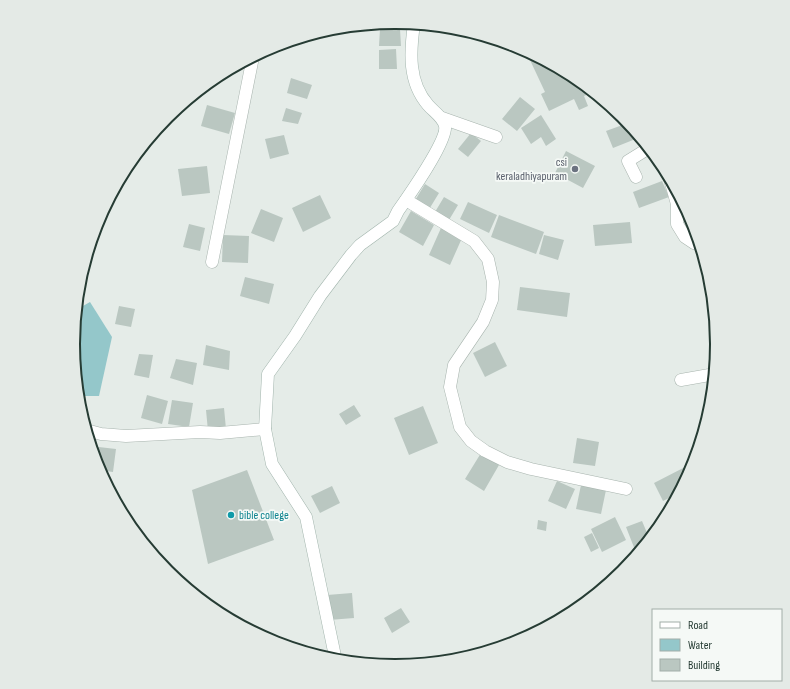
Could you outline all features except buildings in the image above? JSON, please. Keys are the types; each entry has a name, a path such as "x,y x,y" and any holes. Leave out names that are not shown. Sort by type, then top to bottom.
{"street":[{"path":"413,30 411,48 412,72 416,88 429,106 442,118 496,137"},
{"path":"212,262 252,64"},
{"path":"335,654 306,517 272,464 265,429 268,374 295,336 320,296 350,255 360,245 393,221 440,144 445,132 445,126 442,118"},
{"path":"636,178 628,161 644,151"},
{"path":"406,200 474,241 488,259 493,282 492,300 484,322 454,365 450,386 460,427 471,441 485,451 507,462 531,469 626,489"},
{"path":"677,202 677,224 685,237 694,243"},
{"path":"682,380 709,375"},
{"path":"92,432 101,434 126,436 200,432 220,433 265,429"}],"water":[{"path":"90,302 112,337 99,396 84,396 82,386 80,365 82,307"}],"place":[{"name":"csi keraladhiyapuram","path":"575,169"},
{"name":"bible college","path":"231,515"}]}
